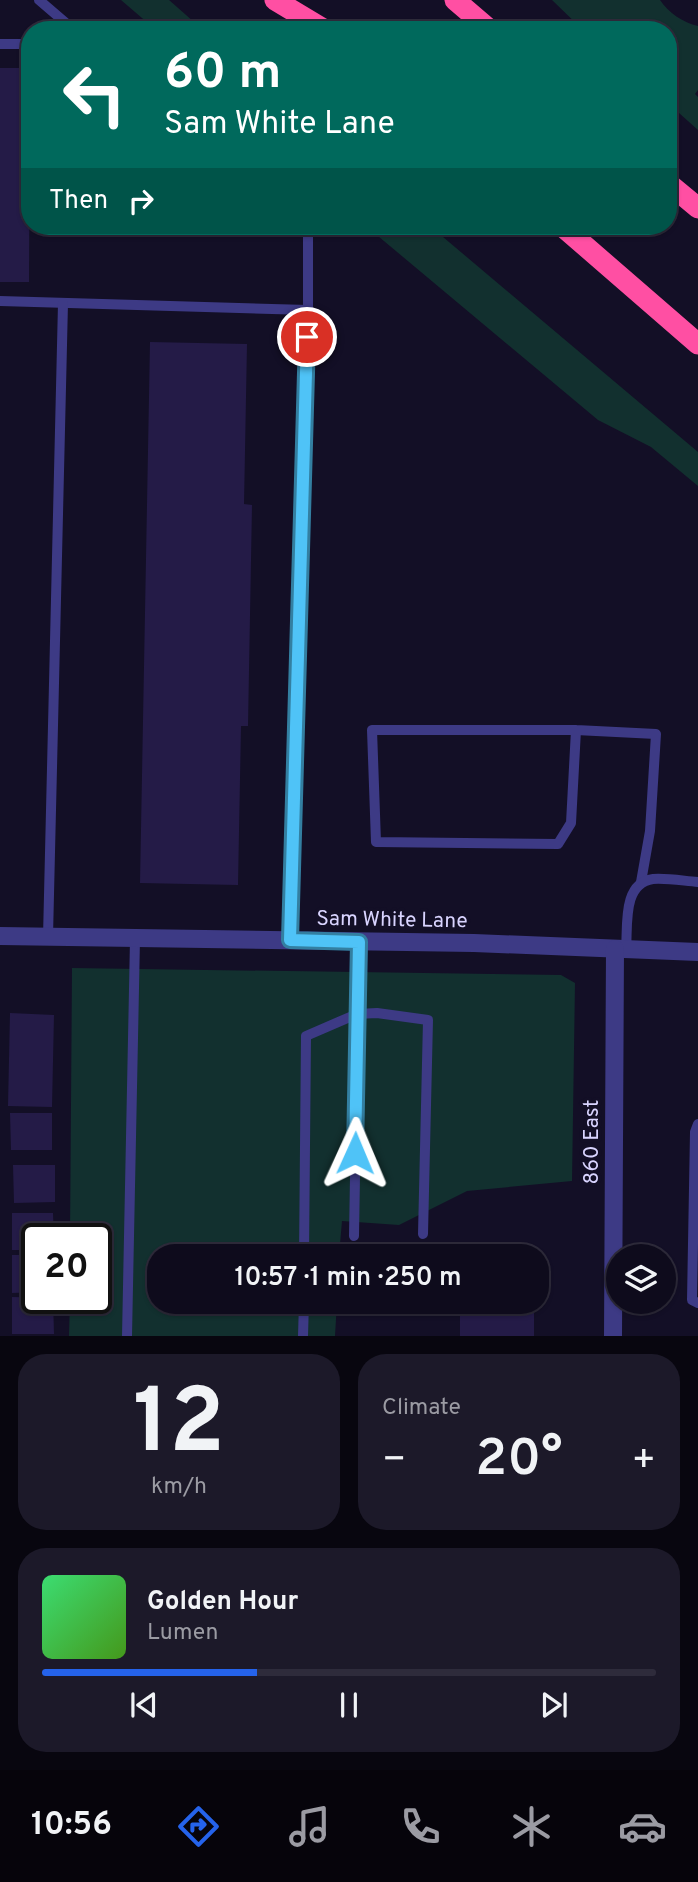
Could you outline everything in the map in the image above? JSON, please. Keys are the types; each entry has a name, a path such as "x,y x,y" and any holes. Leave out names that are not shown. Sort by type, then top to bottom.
{"highway":[{"path":"275,0 310,21"},
{"path":"301,0 325,21"},
{"path":"455,0 478,16"},
{"path":"677,190 698,208"},
{"path":"572,235 698,344"}],"street":[{"name":"Sam White Lane","path":"0,936 487,944 698,952"},
{"name":"860 East","path":"613,1336 621,949"}],"lane":[{"path":"38,0 63,21"},
{"path":"0,44 21,44"},
{"path":"290,940 308,235"},
{"path":"0,301 307,310"},
{"path":"48,937 63,303"},
{"path":"576,730 570,823 558,844 376,842 372,730 576,730 607,730 656,734 650,831 641,882 632,893 621,949"},
{"path":"641,882 654,879 698,882"},
{"path":"127,1336 135,939"},
{"path":"354,1236 359,942"},
{"path":"304,1244 306,1036 357,1014 377,1013 428,1020 423,1234"},
{"path":"698,1124 695,1132 692,1300 698,1303"},
{"path":"303,1336 304,1314"}],"green space":[{"path":"121,0 169,0 193,21 146,21"},
{"path":"552,0 660,0 676,16 698,26 698,90 695,94 698,97 698,130 677,111 677,21 574,21"},
{"path":"377,235 441,235 698,452 698,486 651,447 598,420"},
{"path":"72,968 561,975 575,983 572,1181 467,1191 399,1225 342,1221 340,1244 147,1244 147,1314 336,1314 335,1336 69,1336 70,1314 112,1314 112,1223 70,1223"}],"building":[{"path":"0,68 21,68 21,235 29,235 29,282 0,282"},
{"path":"150,342 247,344 244,504 252,505 248,726 241,726 238,885 140,883"},
{"path":"10,1013 54,1015 52,1107 8,1106"},
{"path":"10,1113 52,1113 52,1150 11,1150"},
{"path":"13,1165 55,1165 55,1202 14,1203"},
{"path":"12,1213 53,1213 53,1223 21,1223 21,1250 12,1250"},
{"path":"12,1255 21,1255 21,1293 12,1293"},
{"path":"12,1297 21,1297 21,1314 53,1314 54,1334 12,1334"},
{"path":"460,1314 534,1314 534,1336 460,1336"}],"route":[{"path":"307,337 290,940 359,942 355,1153"}]}
